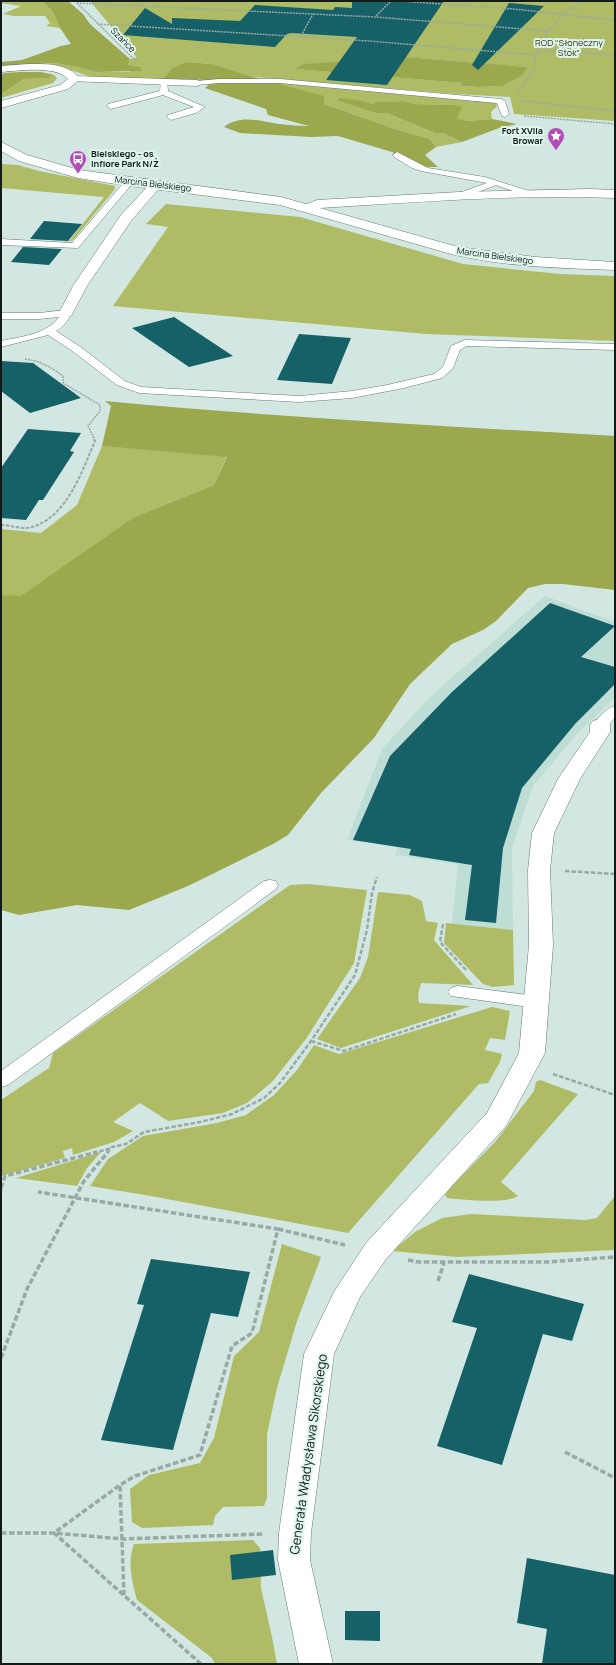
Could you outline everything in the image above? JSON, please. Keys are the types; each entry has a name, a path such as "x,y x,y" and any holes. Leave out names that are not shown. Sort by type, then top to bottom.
{"street":[{"path":"1,69 54,69 67,72 74,79 161,85 197,83"},
{"path":"1,104 64,87 74,79"},
{"name":"Marcina Bielskiego","path":"1,146 23,158 78,174 129,182 249,196 310,208 456,251 477,255 570,264 615,266"},
{"path":"66,313 80,286 126,218 156,185"},
{"name":"Marcina Bielskiego","path":"310,208 317,204 459,196 590,193 615,194"},
{"name":"Generała Władysława Sikorskiego","path":"316,1664 294,1560 295,1532 319,1354 348,1292 376,1251 497,1119 532,1053 542,944 539,870 543,833 569,779 600,732 607,718"}],"lane":[{"path":"197,83 219,81 280,82 501,101 505,114"},
{"path":"111,106 161,85 201,107 193,111 171,117"},
{"path":"397,154 415,166 428,170 478,177 529,194"},
{"path":"1,242 75,246 129,182"},
{"path":"459,196 486,187 494,182"},
{"path":"1,316 39,316 66,313"},
{"path":"1,344 32,337 48,331 62,322 66,313"},
{"path":"48,331 75,348 121,383 139,390 299,399 322,398 367,392 438,376 445,372 449,367 455,348 465,344 615,347"},
{"path":"1,1080 270,885"},
{"path":"457,992 483,994 536,1002"}],"path":[{"path":"376,17 391,1"},
{"path":"399,1 566,14 615,20"},
{"path":"513,100 534,68 536,55 548,31 561,16 566,14 582,1"},
{"path":"76,2 376,17 548,31"},
{"name":"Szańce","path":"76,2 132,57 157,68 157,72 152,78 161,85"},
{"path":"301,36 313,14"},
{"path":"98,24 301,36 536,55"},
{"path":"538,52 564,50 615,56"},
{"path":"501,101 513,100 615,111"},
{"path":"505,114 615,124"},
{"path":"1,524 31,527 47,519 62,506 76,486 95,442 88,426 100,411 100,405 63,382 63,376 48,365 21,359"},
{"path":"539,870 615,874"},
{"path":"1,1188 5,1176 126,1144 144,1132 200,1122 232,1114 264,1098 280,1083 311,1041 355,975 367,930 372,893 377,877"},
{"path":"443,924 440,942 481,987 483,994"},
{"path":"311,1041 344,1051 463,1012"},
{"path":"526,1065 615,1095"},
{"path":"1,1358 27,1289 77,1197 84,1180 112,1147"},
{"path":"38,1192 278,1229 419,1262 547,1262 615,1257"},
{"path":"54,1533 120,1485 135,1476 200,1456 232,1346 252,1333 278,1229"},
{"path":"438,1281 444,1263"},
{"path":"565,1452 615,1478"},
{"path":"120,1485 124,1596"},
{"path":"1,1533 54,1533 123,1539 295,1532"},
{"path":"54,1533 201,1664"}],"shaded area":[{"path":"545,596 615,622 615,697 576,735 533,786 512,848 513,930 452,924 458,864 395,855 398,847 347,840 382,749 432,695"}],"green space":[{"path":"1,1 42,1 53,12 60,28 46,26 50,23 45,16 14,16 3,14 21,6 1,3"},
{"path":"42,1 68,1 83,14 90,24 130,59 128,65 140,67 142,71 96,72 54,63 1,66 1,62 22,60 61,46 71,44 60,28 53,12"},
{"name":"ROD \"Słoneczny Stok\"","path":"90,1 615,1 615,121 514,114 510,97 455,94 253,77 213,64 185,62 172,68 163,79 91,77 62,67 35,65 54,63 96,72 130,72 128,65 130,59 137,58","holes":["368,54 526,67 522,76 502,86 479,87 462,86 464,83 296,69 352,61"]},
{"path":"368,54 527,67 522,76 502,86 479,87 461,86 463,83 295,69 304,64 352,61"},
{"path":"185,62 213,64 253,77 324,96 324,104 398,130 430,139 436,147 425,155 438,167 424,167 392,152 338,136 311,137 240,133 224,127 230,123 243,120 257,120 278,124 309,126 268,115 266,109 205,88 210,83 208,80 163,79 172,68"},
{"path":"41,72 54,75 48,78 24,79 1,94 1,75 4,73"},
{"path":"54,75 57,78 53,83 1,98 1,94 24,79 48,78"},
{"path":"270,82 432,96 496,103 497,106 491,112 492,119 466,121 457,118 454,105 414,104 404,101 376,102 372,104 363,101 376,113 387,113 437,134 443,133 462,142 436,147 430,139 398,130 324,104"},
{"path":"340,98 363,101 372,104 376,102 404,101 414,104 454,105 462,107 457,118 467,121 492,119 517,124 499,128 462,142 443,133 437,134 387,113 376,113 337,100"},
{"path":"1,164 18,165 39,171 115,186 115,189 74,239 71,241 62,242 70,240 104,197 1,188"},
{"path":"166,204 300,217 463,264 560,274 615,276 615,341 426,334 113,306 168,227 146,224"},
{"path":"105,401 424,425 615,436 615,590 563,584 545,584 528,588 496,621 483,630 452,644 410,684 374,738 321,793 288,835 273,844 188,886 129,910 77,905 19,915 1,910 1,595 21,596 134,517 214,485 227,457 102,446 111,406"},
{"path":"102,446 227,456 214,485 134,517 21,597 1,595 1,529 41,533 77,505"},
{"path":"308,884 367,890 354,963 306,1039 272,1082 247,1103 223,1113 168,1121 140,1103 113,1122 133,1131 114,1142 73,1155 72,1148 63,1151 65,1158 1,1176 1,1100 49,1068 53,1053 290,885"},
{"path":"378,892 410,895 422,901 426,921 438,923 434,940 473,985 421,983 418,994 419,1003 471,1006 341,1048 317,1039 360,978 368,957"},
{"path":"446,923 513,930 514,985 493,987 483,984 444,943"},
{"path":"492,1007 510,1011 505,1040 490,1038 485,1050 502,1054 500,1062 488,1083 479,1084 348,1233 90,1186 108,1159 143,1136 217,1123 246,1115 274,1095 297,1070 314,1045 339,1054"},
{"path":"540,1080 578,1094 501,1182 518,1196 494,1201 447,1198 445,1195 448,1190 495,1142 534,1091 536,1082"},
{"path":"101,1152 87,1168 77,1186 16,1178"},
{"path":"615,1196 615,1250 457,1257 392,1251 415,1232 442,1218 471,1214 585,1220 597,1218"},
{"path":"282,1244 321,1257 297,1321 277,1388 267,1434 267,1498 264,1506 223,1507 215,1516 213,1525 142,1528 132,1522 130,1489 149,1475 200,1463 214,1438 234,1356 259,1332"},
{"path":"253,1540 260,1548 261,1588 277,1664 215,1664 212,1658 137,1600 132,1579 131,1565 134,1544"}],"building":[{"path":"352,1 444,1 387,85 326,80 357,37 291,33 287,34 275,47 123,35 145,8 172,24 172,18 240,21 255,5 333,10 335,7 352,8"},
{"path":"509,3 544,6 478,70 472,65"},
{"path":"44,221 82,224 68,241 30,239"},
{"path":"23,247 62,249 49,265 11,262"},
{"path":"174,317 233,356 189,367 132,328"},
{"path":"299,334 351,338 332,384 277,380"},
{"path":"1,361 33,363 81,398 30,413 1,391"},
{"path":"28,429 81,433 70,451 74,452 43,500 39,500 26,520 1,518 1,468"},
{"path":"550,603 615,626 581,657 615,667 615,684 575,724 522,788 503,848 496,923 465,920 472,865 409,855 411,849 353,840 390,756 452,692"},
{"path":"151,1259 250,1272 238,1317 211,1313 173,1450 101,1440 144,1305 137,1304"},
{"path":"469,1274 584,1304 572,1341 543,1334 502,1465 437,1446 477,1328 452,1322"},
{"path":"273,1550 276,1575 232,1580 230,1555"},
{"path":"527,1558 615,1575 615,1664 542,1664 547,1629 517,1623"},
{"path":"345,1611 380,1611 380,1641 345,1640"}],"place":[{"name":"Fort XVIIa Browar","path":"556,151"},
{"name":"Bielskiego - os. Infiore Park N/Ż","path":"78,174"}]}
